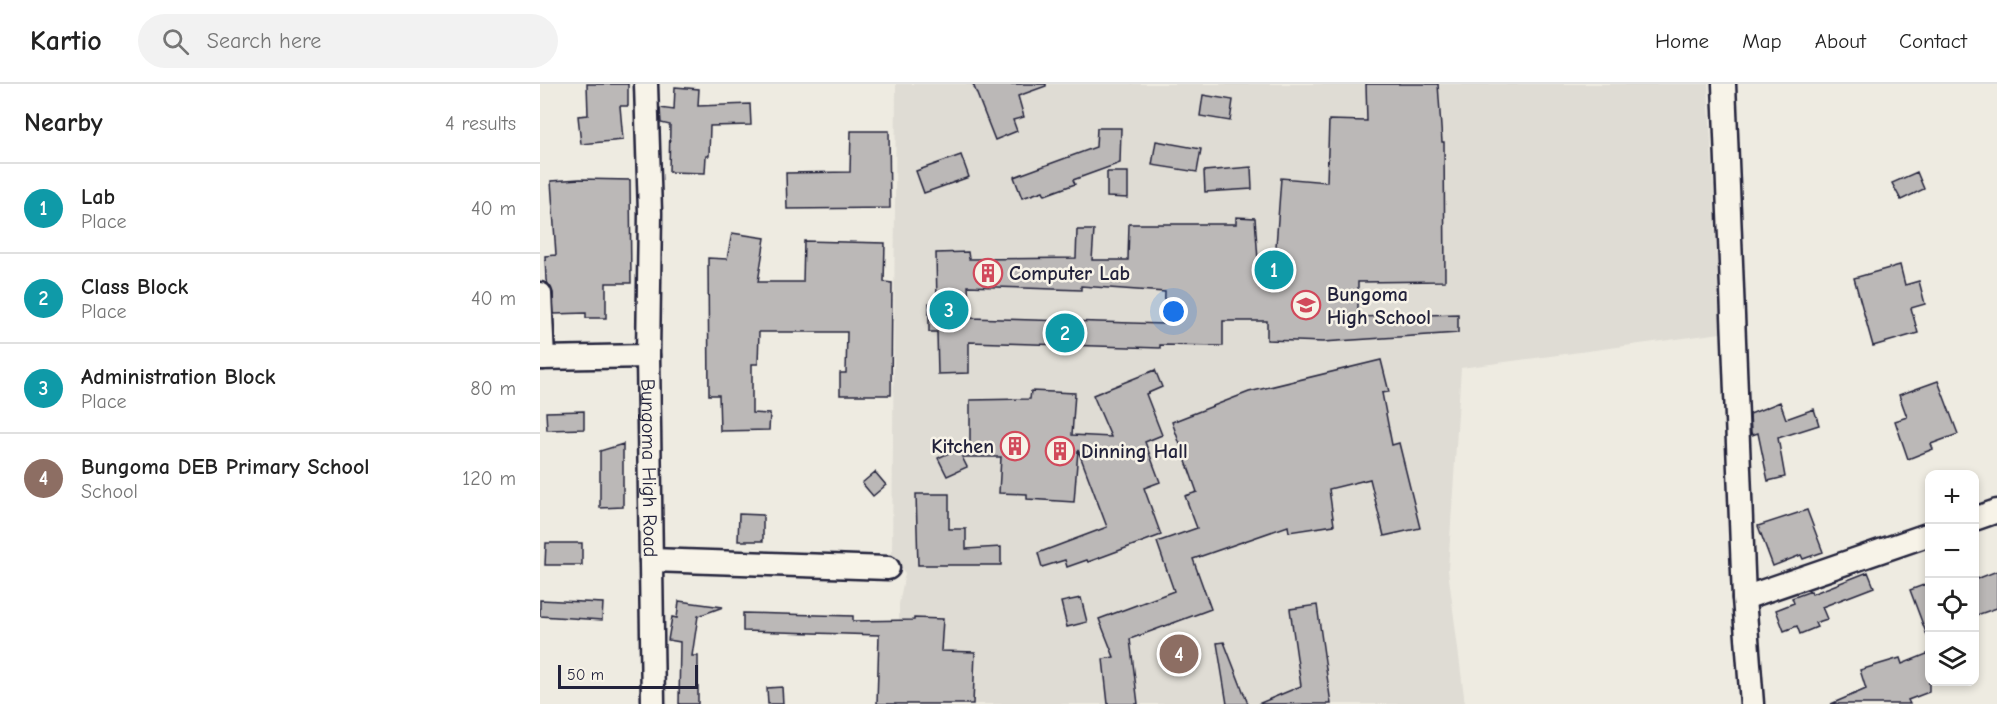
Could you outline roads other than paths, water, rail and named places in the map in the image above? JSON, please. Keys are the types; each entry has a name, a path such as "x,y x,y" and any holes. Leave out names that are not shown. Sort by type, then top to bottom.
{"street":[{"path":"646,84 650,213 648,356"},
{"path":"1724,84 1744,598 1752,704"},
{"path":"540,294 541,358"},
{"name":"Bungoma High Road","path":"541,358 648,356 651,560 888,568"},
{"path":"1979,517 1997,511"},
{"path":"1744,598 1925,535"},
{"path":"651,560 653,704"}],"place":[{"name":"Lab","path":"1274,270"},
{"name":"Computer Lab","path":"988,273"},
{"name":"Bungoma High School","path":"1306,305"},
{"name":"Administration Block","path":"949,310"},
{"name":"Class Block","path":"1065,333"},
{"name":"Kitchen","path":"1015,446"},
{"name":"Dinning Hall","path":"1060,451"},
{"name":"Bungoma DEB Primary School","path":"1179,654"}]}
